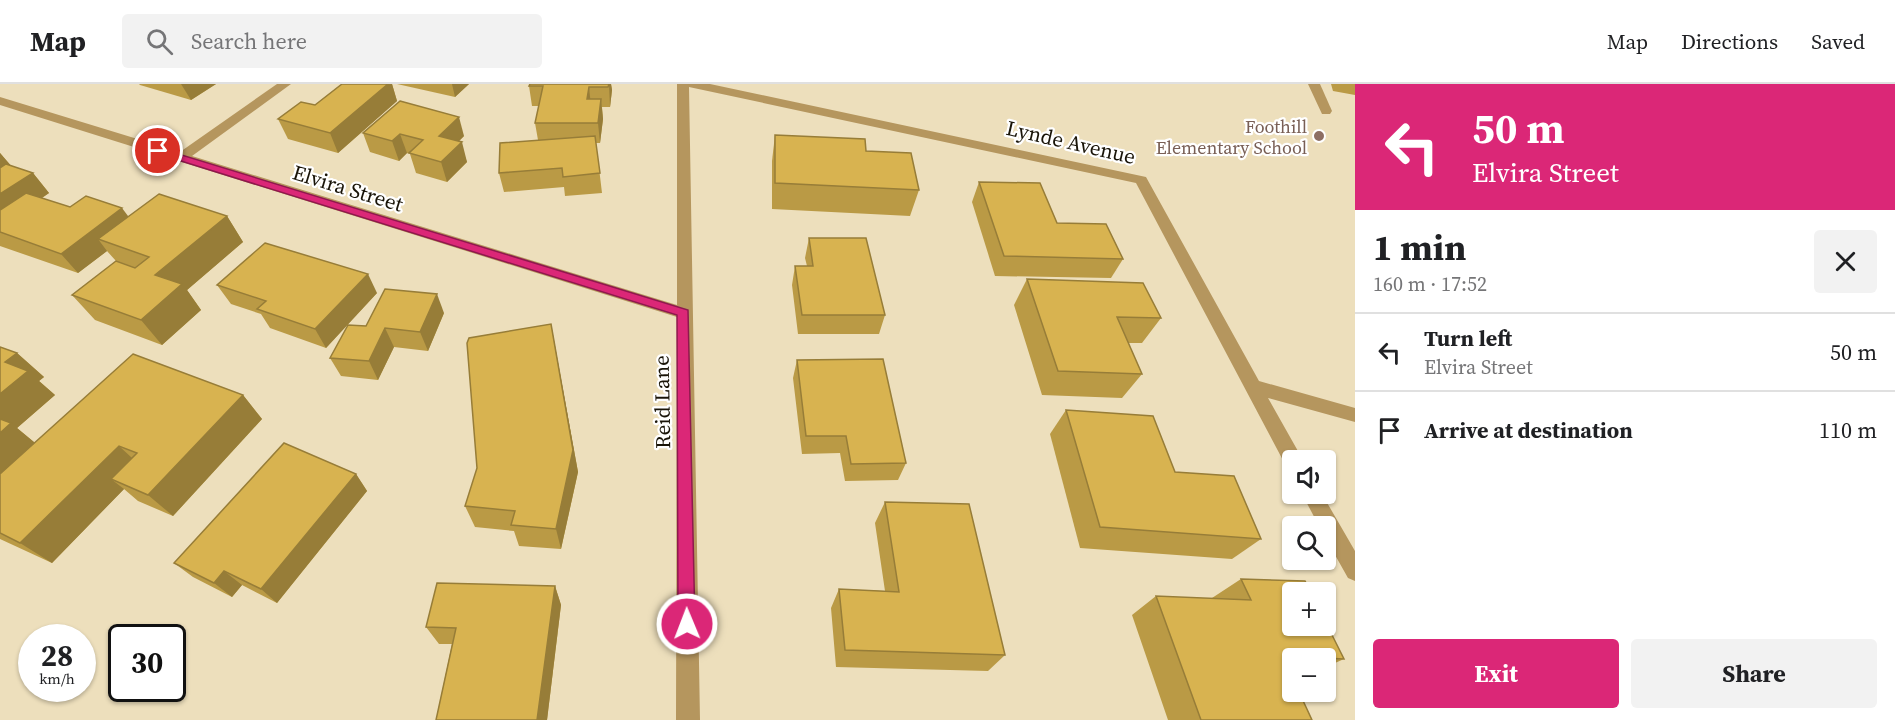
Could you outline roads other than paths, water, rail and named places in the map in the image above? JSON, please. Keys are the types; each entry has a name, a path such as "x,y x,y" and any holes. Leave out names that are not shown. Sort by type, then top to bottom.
{"street":[{"path":"181,158 285,84"},
{"name":"Reid Lane","path":"683,84 683,313 688,720"},
{"name":"Lynde Avenue","path":"693,84 1141,180 1287,450"},
{"path":"1314,84 1326,111"},
{"name":"Elvira Street","path":"0,101 683,313"},
{"path":"1252,386 1355,415"},
{"path":"1318,504 1355,571"}],"place":[{"name":"Foothill Elementary School","path":"1319,136"}]}
